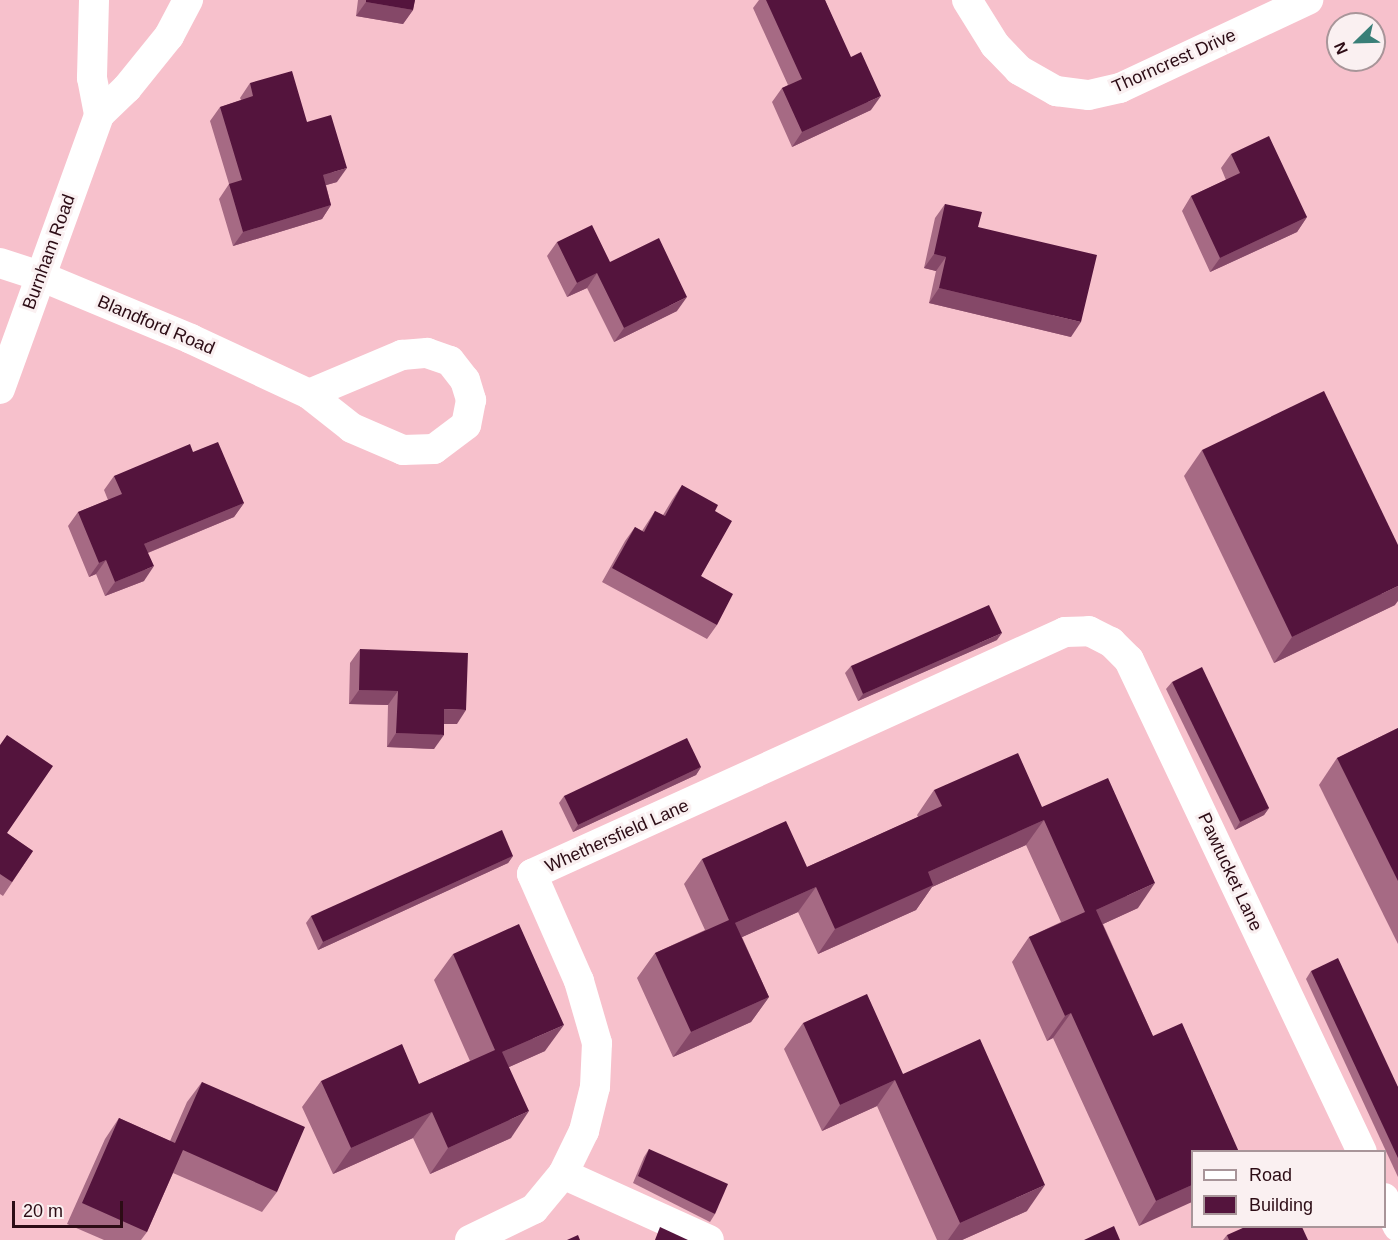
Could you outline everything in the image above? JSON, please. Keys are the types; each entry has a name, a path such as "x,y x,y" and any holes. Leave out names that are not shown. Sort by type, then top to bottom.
{"street":[{"path":"94,0 92,78 99,115"},
{"path":"99,115 128,88 169,36 188,0"},
{"name":"Thorncrest Drive","path":"967,0 995,45 1019,70 1056,91 1089,95 1120,88 1308,0"},
{"name":"Burnham Road","path":"0,389 99,115"},
{"name":"Blandford Road","path":"0,263 40,276 309,394 352,428 403,450 420,452 453,439 466,424 471,400 465,380 450,361 427,353 402,355 309,394"},
{"name":"Pawtucket Lane","path":"1065,632 1089,631 1111,642 1129,660 1361,1150"},
{"name":"Whethersfield Lane","path":"470,1240 534,1209 563,1174 584,1131 595,1087 597,1043 579,981 532,874 1065,632"},
{"path":"563,1174 709,1240"},
{"path":"1386,1202 1398,1227"}],"building":[{"path":"366,0 415,0 413,10 366,2"},
{"path":"766,0 825,0 851,57 861,52 881,96 802,132 782,88 802,79"},
{"path":"292,71 307,122 331,115 347,168 323,175 331,205 243,232 229,184 242,180 220,107 253,96 250,83"},
{"path":"1269,136 1307,217 1220,258 1191,196 1240,173 1231,154"},
{"path":"945,204 982,212 978,227 1097,255 1081,322 939,288 946,257 934,254"},
{"path":"592,225 610,262 659,238 687,297 624,328 597,273 577,283 557,242"},
{"path":"1324,391 1398,545 1398,586 1292,637 1202,450"},
{"path":"218,442 244,503 144,544 154,566 115,582 106,560 99,563 78,512 122,494 114,476 190,444 193,452"},
{"path":"682,485 718,505 715,511 732,521 701,576 733,594 717,625 612,568 635,527 644,532 655,511 665,516"},
{"path":"989,605 1002,633 863,694 851,666"},
{"path":"360,649 468,653 466,710 444,709 444,735 396,733 398,691 359,690"},
{"path":"1202,667 1269,808 1240,822 1172,682"},
{"path":"1398,728 1398,881 1337,758"},
{"path":"7,735 53,766 7,833 33,851 12,882 0,874 0,745"},
{"path":"687,738 701,767 578,825 564,796"},
{"path":"1018,753 1042,807 1108,778 1155,883 1096,910 1153,1036 1182,1023 1238,1150 1191,1150 1191,1185 1156,1201 1071,1013 1065,1016 1029,937 1085,912 1044,820 928,872 933,885 835,929 816,887 735,923 769,997 691,1032 655,953 729,920 702,859 786,821 807,867 942,806 934,790"},
{"path":"502,830 513,856 323,942 311,916"},
{"path":"519,924 564,1025 502,1052 529,1111 448,1148 432,1112 351,1148 321,1081 402,1044 419,1084 495,1050 453,954"},
{"path":"1338,958 1398,1087 1398,1158 1311,971"},
{"path":"867,994 903,1074 980,1039 1045,1185 960,1223 895,1080 840,1105 803,1023"},
{"path":"202,1082 305,1127 277,1192 183,1150 147,1232 82,1203 119,1118 175,1143"},
{"path":"649,1149 728,1184 715,1214 638,1176"},
{"path":"1114,1226 1120,1240 1084,1240"},
{"path":"660,1227 688,1240 655,1240"},
{"path":"1243,1228 1302,1228 1308,1240 1229,1240 1227,1235"},
{"path":"578,1235 580,1240 567,1240"}]}
